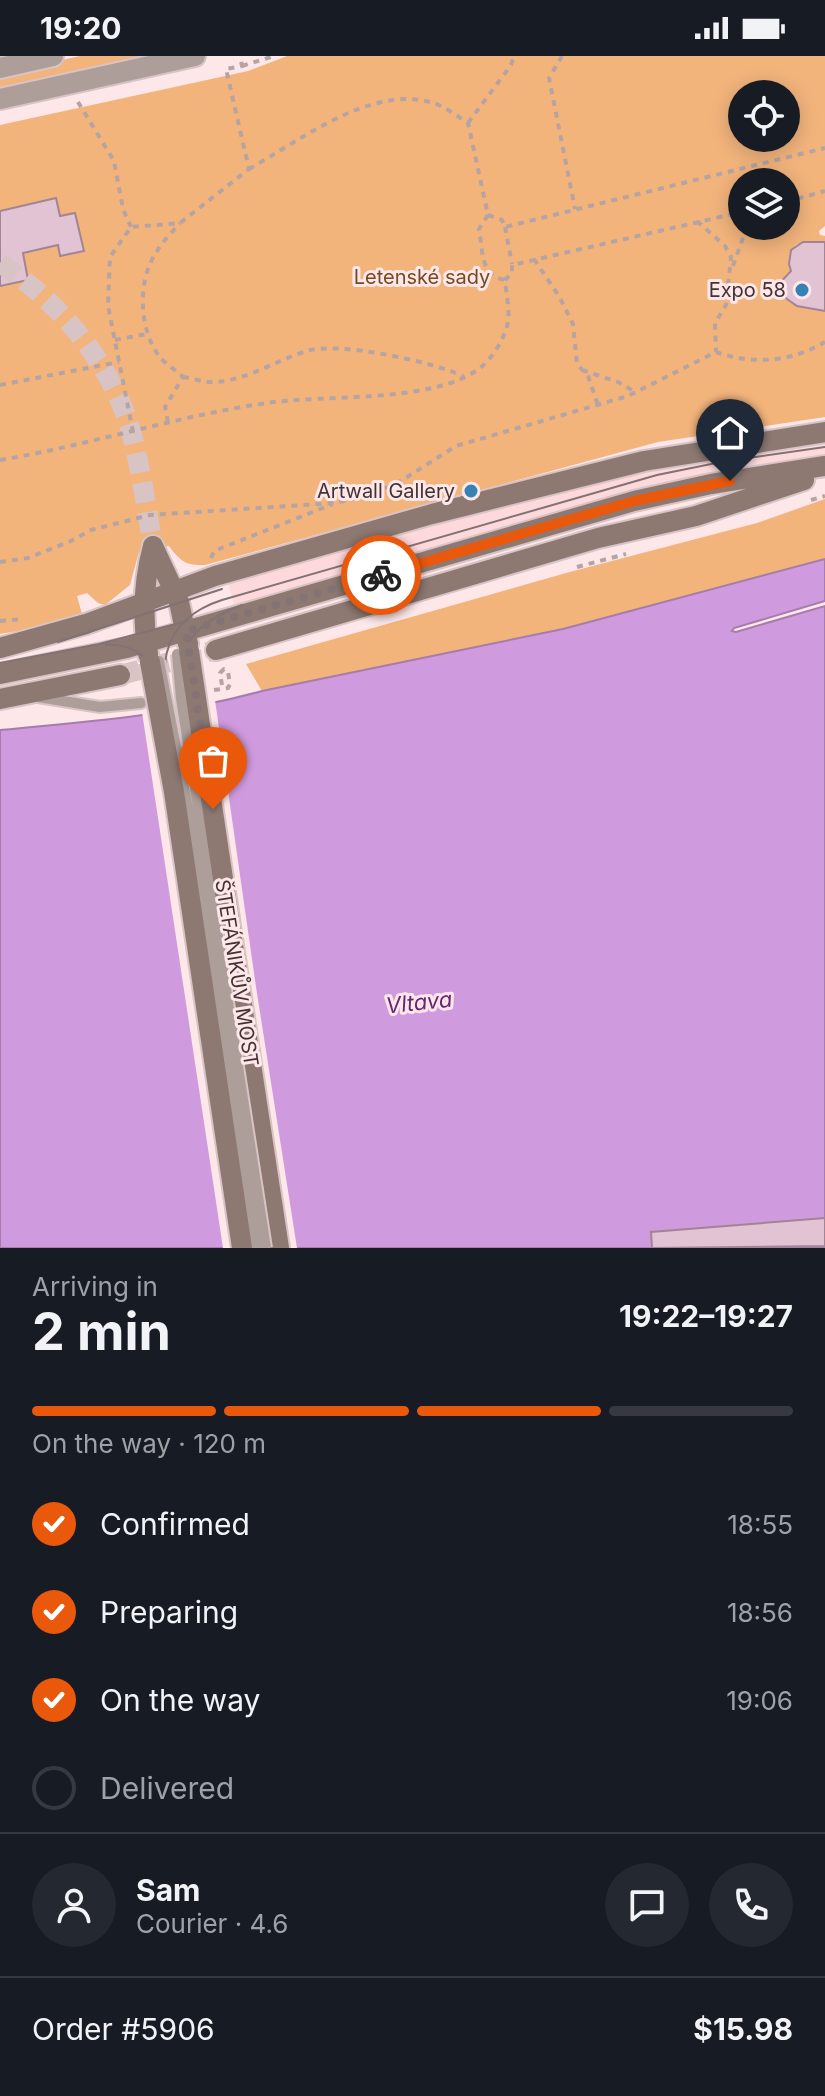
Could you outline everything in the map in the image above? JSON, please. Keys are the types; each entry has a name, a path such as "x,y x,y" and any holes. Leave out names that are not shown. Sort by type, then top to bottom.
{"main road":[{"path":"0,648 86,624 215,576 417,518 603,470 825,432"},
{"path":"0,674 152,651 646,498 825,466"},
{"path":"216,650 598,538 696,516 825,474"},
{"name":"ŠTEFÁNIKŮV MOST","path":"242,1248 144,601 153,546 174,590 279,1248"},
{"path":"0,699 120,675"}],"street":[{"path":"0,68 53,56"},
{"path":"0,99 195,56"}],"lane":[{"path":"182,643 181,698 266,1248"},
{"path":"152,651 191,824 256,1248"},
{"path":"28,695 100,707 141,703"}],"path":[{"path":"240,56 242,66"},
{"path":"249,169 226,69 274,56"},
{"path":"468,123 511,65 514,56"},
{"path":"562,56 549,78 575,209"},
{"path":"465,377 443,366 342,350 310,349 239,376 209,382 183,377 160,357 147,334 143,306 145,282 154,255 180,223 249,169 366,105 397,97 433,102 468,123 488,215 479,229 487,272 493,278 505,280"},
{"path":"77,101 114,161 123,209 131,227"},
{"path":"505,227 825,148"},
{"path":"800,198 825,191"},
{"path":"0,460 268,402 414,392 465,377 483,367 497,347 508,322 505,280 512,273 512,265 505,227 502,220 488,215"},
{"path":"512,265 728,215"},
{"path":"697,221 725,246 731,257 726,305 715,323 716,352"},
{"path":"131,227 180,223"},
{"path":"131,227 110,257 108,306 133,432"},
{"path":"731,272 742,240"},
{"path":"534,259 573,324 575,355 588,376 598,405"},
{"path":"115,340 147,334"},
{"path":"1,564 46,551 91,530 150,515 335,503 372,495 456,446 635,392 716,352 739,360 779,360 825,342"},
{"path":"0,385 119,362"},
{"path":"582,370 618,382 635,392"},
{"path":"168,422 165,407 183,377"},
{"path":"214,551 335,503"},
{"path":"0,621 31,618"},
{"path":"214,690 228,688 228,672"},
{"path":"220,673 222,685"}],"shaded area":[{"path":"825,441 825,461 236,613 228,582 432,524 650,469"}],"green space":[{"path":"80,56 146,56 0,93 0,74"},
{"name":"Letenské sady","path":"287,56 825,56 825,226 819,231 820,235 825,236 825,256 813,244 806,242 796,245 789,260 797,276 788,274 777,286 798,305 825,310 825,417 658,442 205,565 184,562 169,546 139,552 130,585 105,605 87,593 77,596 82,614 42,627 0,634 0,258 58,245 61,256 84,250 75,213 60,216 56,199 0,211 0,125 248,71"},
{"path":"825,499 825,559 563,629 262,691 246,664 566,573 757,523"}],"water":[{"name":"Vltava","path":"825,559 825,601 732,631 825,606 825,1248 0,1248 0,730 197,706 563,629"}],"pier":[{"path":"215,700 297,1248 223,1248 142,712"}],"building":[{"path":"56,198 60,216 75,213 84,251 60,256 58,245 23,253 28,280 0,286 0,211"},
{"path":"803,242 825,242 825,311 797,306 777,286 791,271 791,250"},
{"path":"825,1218 825,1246 652,1248 651,1232"}],"tunnel":[{"path":"0,263 23,279 65,318 115,389 134,443 153,546"},
{"path":"120,675 216,650"}],"tram line":[{"path":"256,1248 191,820 169,710 165,668 167,652 175,633 195,613 222,600 657,475 825,447"},
{"path":"58,642 222,589"},
{"path":"190,753 180,683 181,664 187,646 198,631 216,617 242,605"},
{"path":"0,663 99,644 187,621"},
{"path":"106,645 134,650 155,668 164,685"}],"way so far":[{"path":"213,809 186,631 381,575"}],"place":[{"name":"Expo 58","path":"802,290"},
{"name":"Artwall Gallery","path":"471,491"}],"route":[{"path":"381,575 634,501 730,481"}]}
